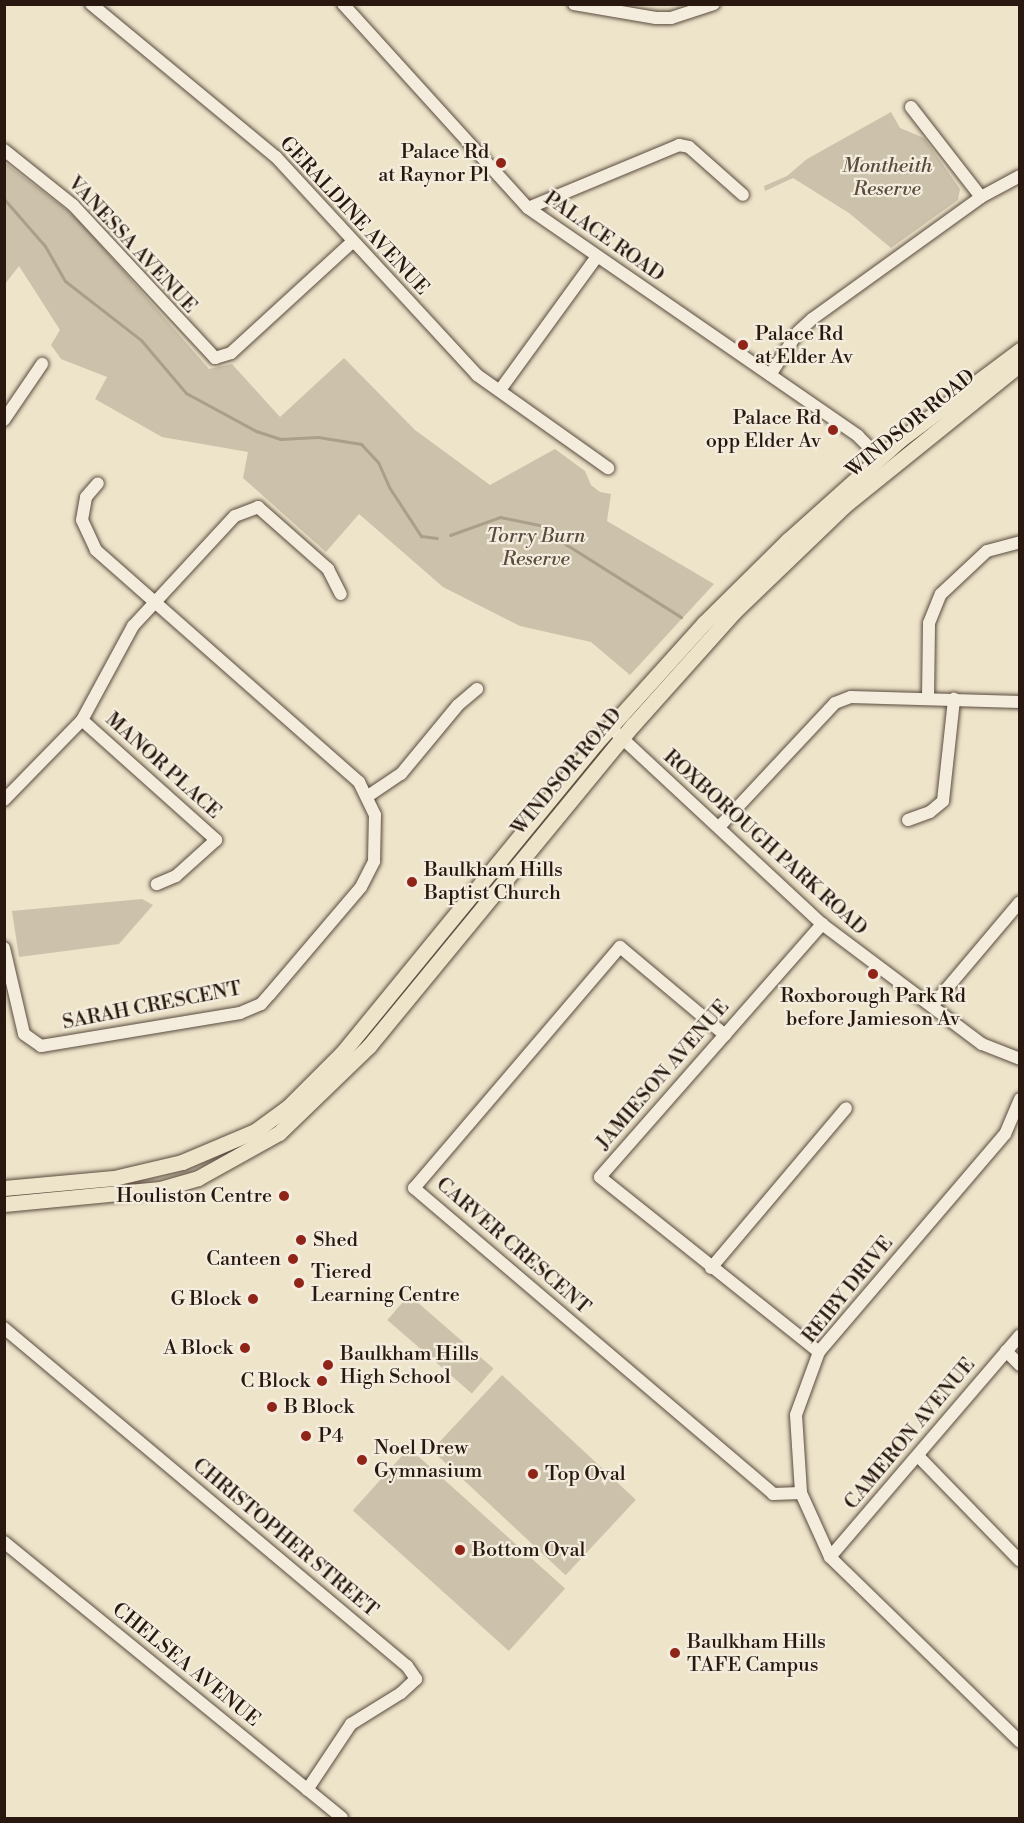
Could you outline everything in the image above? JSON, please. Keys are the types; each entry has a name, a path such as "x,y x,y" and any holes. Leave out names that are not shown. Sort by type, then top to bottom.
{"main road":[{"name":"WINDSOR ROAD","path":"4,1188 114,1178 182,1162 255,1131 288,1107 343,1052 610,727 751,575 880,458 1020,350"},
{"name":"WINDSOR ROAD","path":"4,1204 160,1189 205,1174 279,1133 318,1100 369,1046 621,739 735,611 844,506 1020,364"}],"street":[{"name":"GERALDINE AVENUE","path":"91,4 276,157 477,375 608,468"},
{"name":"PALACE ROAD","path":"343,4 528,208 596,258 858,436 880,458"},
{"path":"574,4 656,18 671,18 714,4"},
{"path":"911,107 981,197"},
{"path":"528,208 679,145 689,147 743,195"},
{"name":"VANESSA AVENUE","path":"4,150 81,213 209,355 216,358 231,353 352,242"},
{"path":"770,375 798,332 812,319 981,197 1020,176"},
{"path":"500,390 596,258"},
{"path":"4,420 42,364"},
{"name":"SARAH CRESCENT","path":"6,956 24,1034 41,1046 250,1009 270,994 369,875 377,830 368,796 359,782 96,550 86,534 83,510 86,497 98,483"},
{"path":"4,800 82,720 133,626 235,516 258,507 328,569 341,594"},
{"path":"928,697 929,623 940,594 987,551 1020,542"},
{"path":"368,796 401,774 458,705 477,688"},
{"path":"719,827 835,703 851,697 928,697 1020,702"},
{"path":"908,820 930,812 943,801 954,699"},
{"name":"MANOR PLACE","path":"82,720 216,840 176,876 157,884"},
{"name":"ROXBOROUGH PARK ROAD","path":"610,727 822,924 982,1044 1020,1059"},
{"path":"932,1006 1020,902"},
{"name":"JAMIESON AVENUE","path":"819,1352 600,1177 822,924"},
{"name":"CARVER CRESCENT","path":"725,1035 620,947 414,1188 773,1494 801,1493"},
{"name":"REIBY DRIVE","path":"1020,1099 1005,1134 819,1352 796,1416 801,1493 830,1557 1020,1742"},
{"path":"711,1268 846,1108"},
{"name":"CHRISTOPHER STREET","path":"4,1328 407,1666 416,1679 401,1693 351,1724 307,1790"},
{"name":"CAMERON AVENUE","path":"830,1557 1020,1335"},
{"path":"1006,1351 1020,1365"},
{"path":"918,1456 1020,1561"},
{"name":"CHELSEA AVENUE","path":"4,1542 342,1818"}],"green space":[{"name":"Montheith Reserve","path":"891,112 900,128 924,138 960,189 958,200 891,248 849,213 793,178 765,191 764,186 787,176 807,159"},
{"name":"Torry Burn Reserve","path":"4,162 77,218 209,369 232,364 280,417 344,358 415,430 490,485 555,449 585,471 591,485 600,492 611,494 607,521 714,584 630,675 591,642 520,626 443,587 359,514 326,552 243,478 248,452 162,437 95,399 107,377 61,359 51,345 60,330 19,266 5,284"},
{"path":"142,899 153,905 119,944 19,957 12,911"},
{"path":"409,1295 494,1368 472,1393 387,1320"},
{"name":"Top Oval","path":"502,1375 636,1500 566,1575 432,1450"},
{"name":"Bottom Oval","path":"409,1448 565,1589 509,1651 353,1510"}],"waterway":[{"path":"4,199 45,246 65,281 141,340 186,393 256,431 280,439 318,437 361,444 378,462 389,487 421,536 437,538"},
{"path":"450,535 500,517 544,526 567,545 681,617"}],"place":[{"name":"Palace Rd at Raynor Pl","path":"501,163"},
{"name":"Palace Rd at Elder Av","path":"743,345"},
{"name":"Palace Rd opp Elder Av","path":"833,430"},
{"name":"Baulkham Hills Baptist Church","path":"412,882"},
{"name":"Roxborough Park Rd before Jamieson Av","path":"873,974"},
{"name":"Houliston Centre","path":"284,1196"},
{"name":"Shed","path":"301,1240"},
{"name":"Canteen","path":"293,1259"},
{"name":"Tiered Learning Centre","path":"299,1283"},
{"name":"G Block","path":"253,1299"},
{"name":"A Block","path":"245,1348"},
{"name":"Baulkham Hills High School","path":"328,1365"},
{"name":"C Block","path":"322,1381"},
{"name":"B Block","path":"272,1407"},
{"name":"P4","path":"306,1436"},
{"name":"Noel Drew Gymnasium","path":"362,1460"},
{"name":"Top Oval","path":"533,1474"},
{"name":"Bottom Oval","path":"460,1550"},
{"name":"Baulkham Hills TAFE Campus","path":"675,1653"}]}
